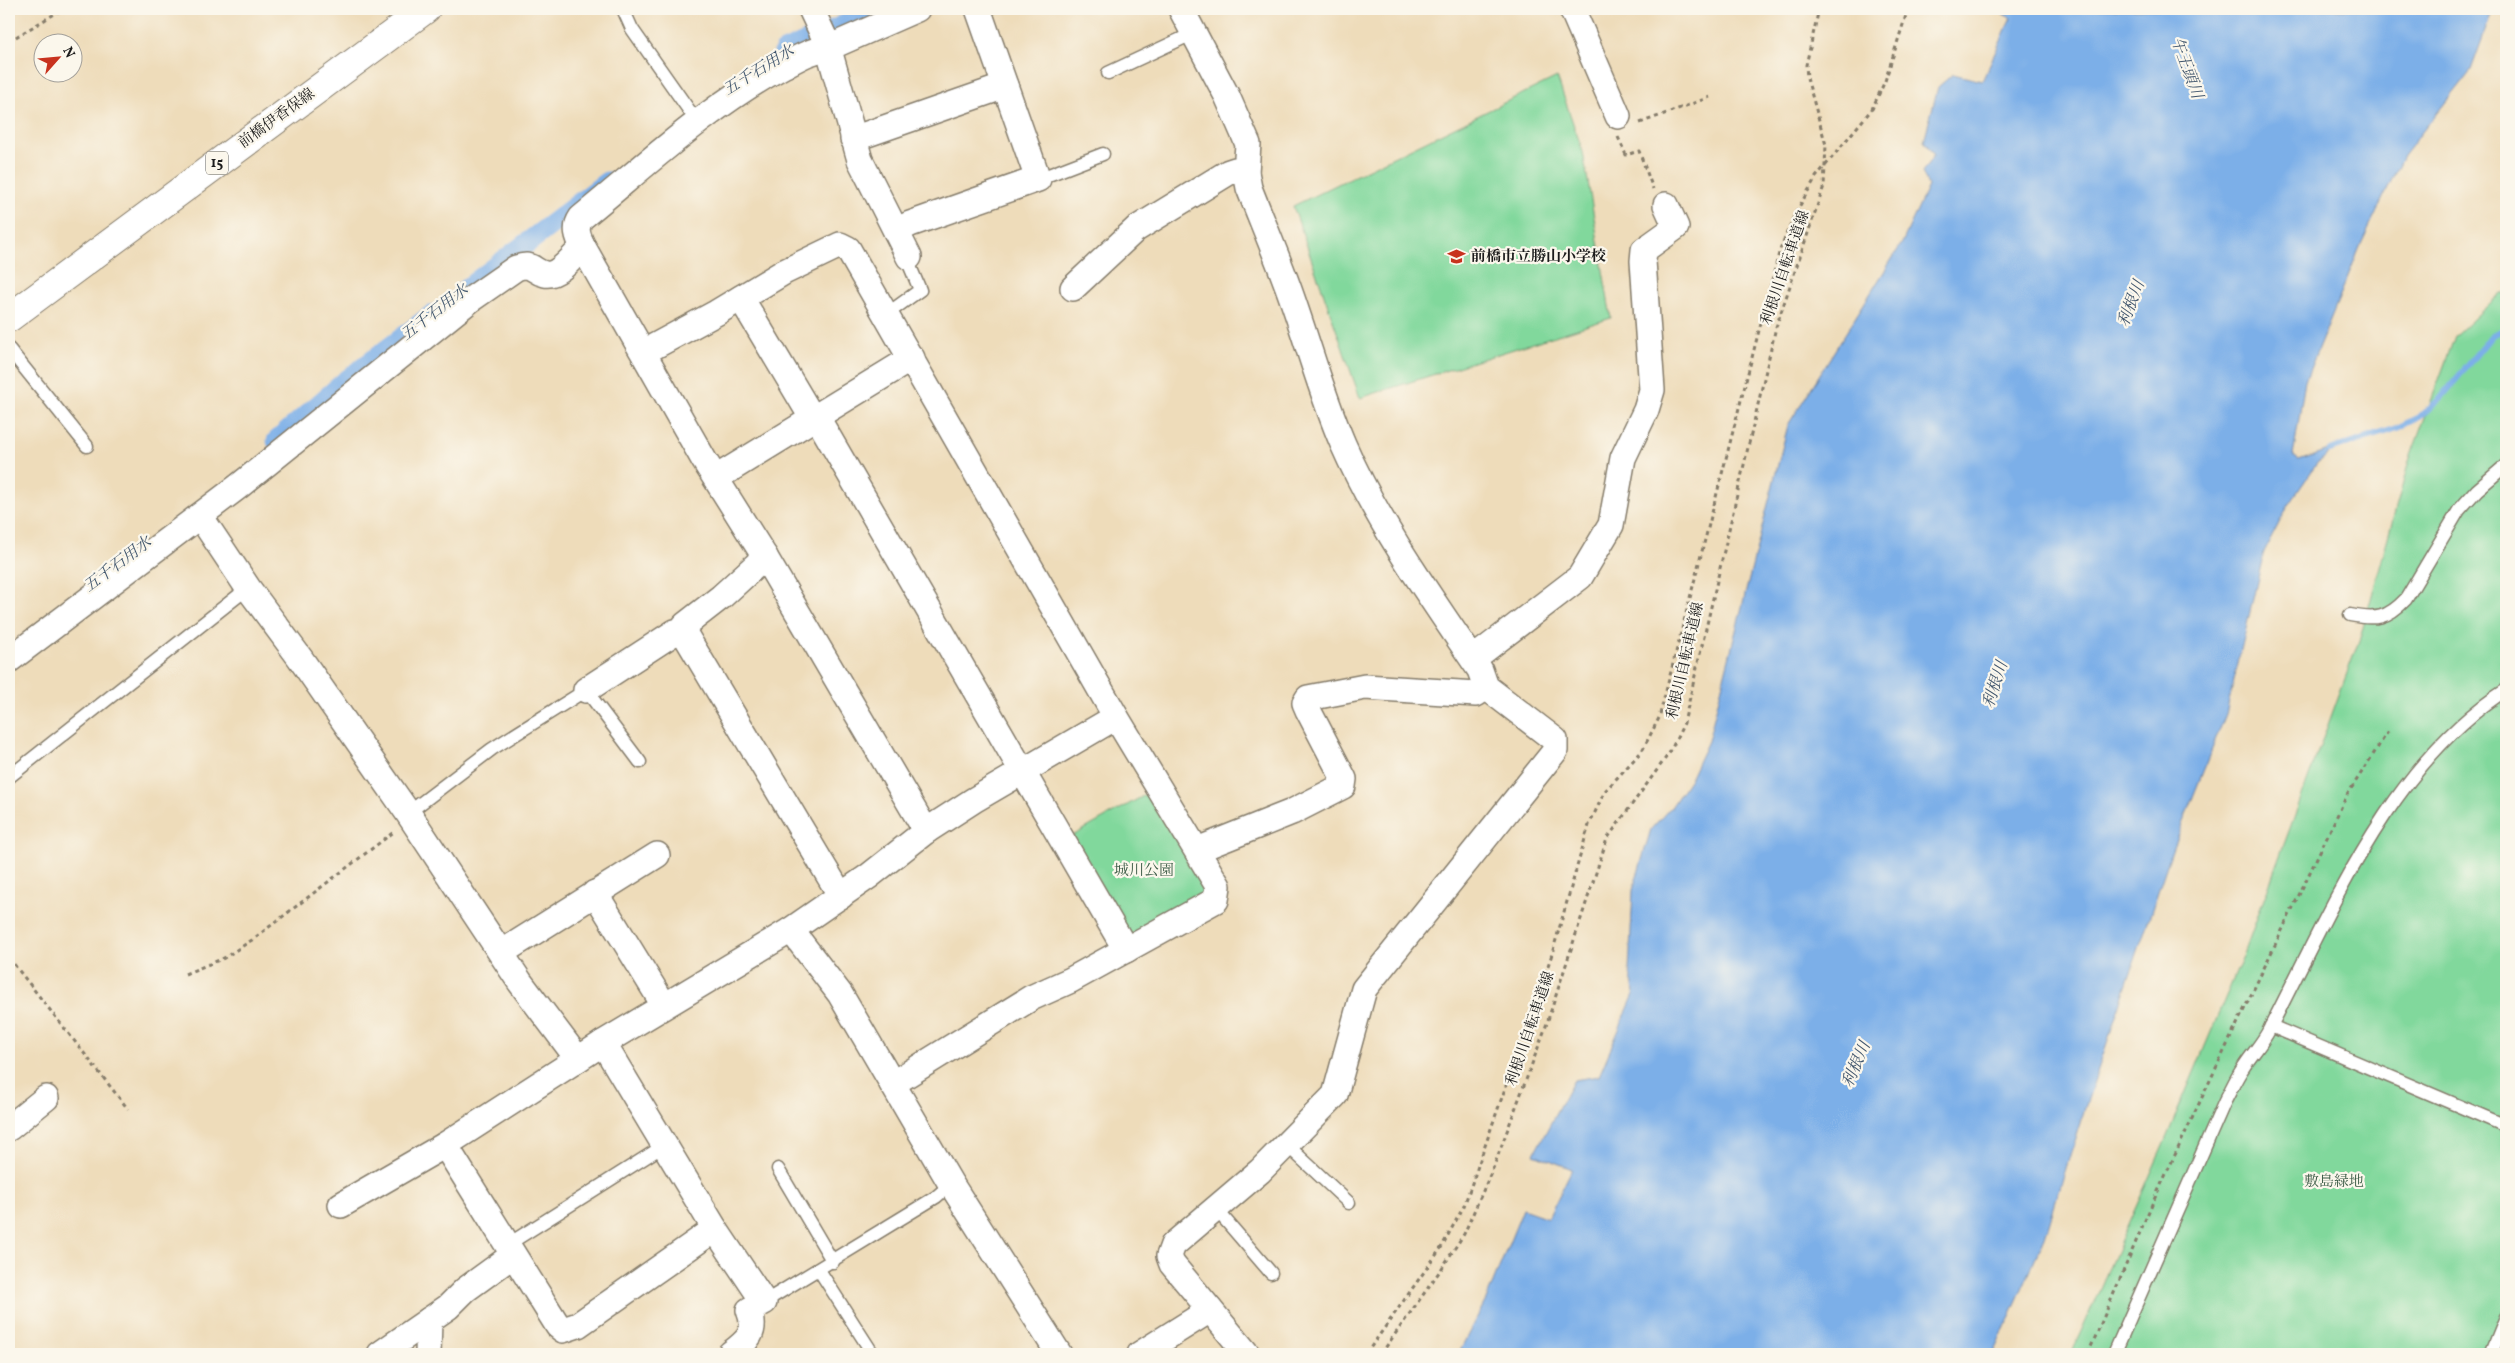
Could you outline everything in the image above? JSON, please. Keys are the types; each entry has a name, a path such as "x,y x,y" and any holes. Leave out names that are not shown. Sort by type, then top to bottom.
{"main road":[{"name":"前橋伊香保線","path":"12,309 426,9"}],"street":[{"path":"811,9 828,48 866,174 909,258"},
{"path":"917,9 828,48 814,49 765,75 698,123 581,218 577,224 577,232 583,247 716,478 765,557 926,831"},
{"path":"896,231 910,224 1038,180 978,9"},
{"path":"1181,9 1227,96 1248,144 1246,172 1249,188 1288,288 1315,370 1343,444 1387,528 1480,670 1486,687 1555,740 1555,751 1364,989 1335,1095 1288,1145 1173,1245 1169,1256 1172,1264 1247,1354"},
{"path":"1572,9 1618,116"},
{"path":"854,139 1005,86"},
{"path":"1073,288 1145,223 1229,172 1235,170 1246,172"},
{"path":"1472,659 1580,577 1611,525 1623,458 1646,410 1652,390 1642,261 1644,250 1676,227 1666,205"},
{"path":"644,352 784,272 840,245 848,250 887,314 1116,717 1218,886 1216,900 1126,950 1031,998 892,1084"},
{"path":"9,660 200,516 470,300 523,265 533,266 542,273 553,273 583,247"},
{"path":"741,298 807,409 815,417 1126,950"},
{"path":"716,478 912,358"},
{"path":"200,516 248,588 300,658 410,816 501,953 578,1059"},
{"path":"765,557 721,597 685,625 683,631 841,896"},
{"path":"586,690 675,632 683,631"},
{"path":"1196,850 1292,812 1343,786 1344,779 1305,703 1308,698 1365,688 1476,694 1486,687"},
{"path":"340,1205 444,1145 603,1042 791,930 841,896 926,831 1116,717"},
{"path":"501,953 657,855"},
{"path":"595,893 664,1005"},
{"path":"791,930 840,994 951,1184 1059,1354"},
{"path":"603,1042 715,1229 764,1302 750,1310 753,1329 749,1339 730,1354"},
{"path":"9,1128 46,1098"},
{"path":"444,1145 558,1326 563,1330 571,1329 715,1229"},
{"path":"380,1354 429,1320 510,1250"},
{"path":"1140,1354 1210,1310"},
{"path":"428,1354 429,1320"}],"lane":[{"path":"623,9 648,53 698,123"},
{"path":"1108,73 1194,32"},
{"path":"1038,180 1103,154"},
{"path":"887,314 920,290 909,264 909,258"},
{"path":"9,349 87,446"},
{"path":"2350,615 2371,619 2395,610 2406,599 2459,510 2477,490 2506,465"},
{"path":"9,777 248,588"},
{"path":"410,816 492,749 586,690 640,762"},
{"path":"2114,1354 2225,1101 2242,1068 2271,1026 2370,837 2426,761 2445,739 2467,719 2506,690"},
{"path":"2271,1026 2506,1126"},
{"path":"510,1250 665,1145"},
{"path":"1288,1145 1349,1203"},
{"path":"778,1169 833,1262"},
{"path":"764,1302 833,1262 936,1197 951,1184"},
{"path":"1216,1209 1271,1273"},
{"path":"819,1270 874,1354"},
{"path":"2491,1354 2506,1317"}],"path":[{"path":"9,41 63,9"},
{"name":"利根川自転車道線","path":"1381,1354 1442,1268 1468,1225 1494,1166 1545,1029 1607,839 1670,752 1684,723 1776,327 1787,289 1820,205 1826,165 1824,135 1806,65 1819,9"},
{"path":"1366,1354 1441,1248 1464,1206 1551,957 1592,819 1605,791 1642,751 1660,718 1775,264 1794,216 1816,177 1872,109 1885,81 1908,9"},
{"path":"1666,205 1657,200 1639,151 1626,155 1614,127 1618,116 1624,123 1631,125 1710,97"},
{"path":"2088,1354 2152,1204 2347,795 2389,730"},
{"path":"185,974 224,958 252,940 410,816"},
{"path":"9,958 128,1109"}],"green space":[{"path":"1557,77 1583,152 1611,318 1360,398 1293,206"},
{"name":"敷島緑地","path":"2500,294 2506,294 2506,1354 2071,1354 2162,1148 2243,956 2361,635 2409,461 2455,336"},
{"name":"城川公園","path":"1152,791 1208,883 1205,895 1135,936 1122,931 1069,838"}],"water":[{"path":"1993,9 2493,9 2471,70 2403,156 2362,242 2305,381 2293,456 2299,460 2336,447 2318,462 2289,504 2264,552 2226,714 2173,847 2078,1129 2045,1237 1993,1354 1458,1354 1486,1300 1523,1209 1548,1218 1572,1169 1534,1154 1574,1080 1599,1076 1635,992 1629,970 1633,890 1651,829 1672,806 1691,777 1708,741 1788,425 1902,243 1928,186 1922,172 1934,155 1924,141 1938,87 1953,74 1982,81 2011,18"}],"waterway":[{"name":"五千石用水","path":"784,52 880,9"},
{"name":"五千石用水","path":"464,291 607,182"},
{"name":"五千石用水","path":"277,441 346,381 432,315"},
{"path":"2330,450 2397,428 2419,417 2441,398 2492,335 2506,329"}],"place":[{"name":"前橋市立勝山小学校","path":"1457,257"}],"water label":[{"name":"午王頭川","path":"2186,68"},
{"name":"利根川","path":"2132,304"},
{"name":"利根川","path":"1996,685"},
{"name":"利根川","path":"1857,1065"}]}
